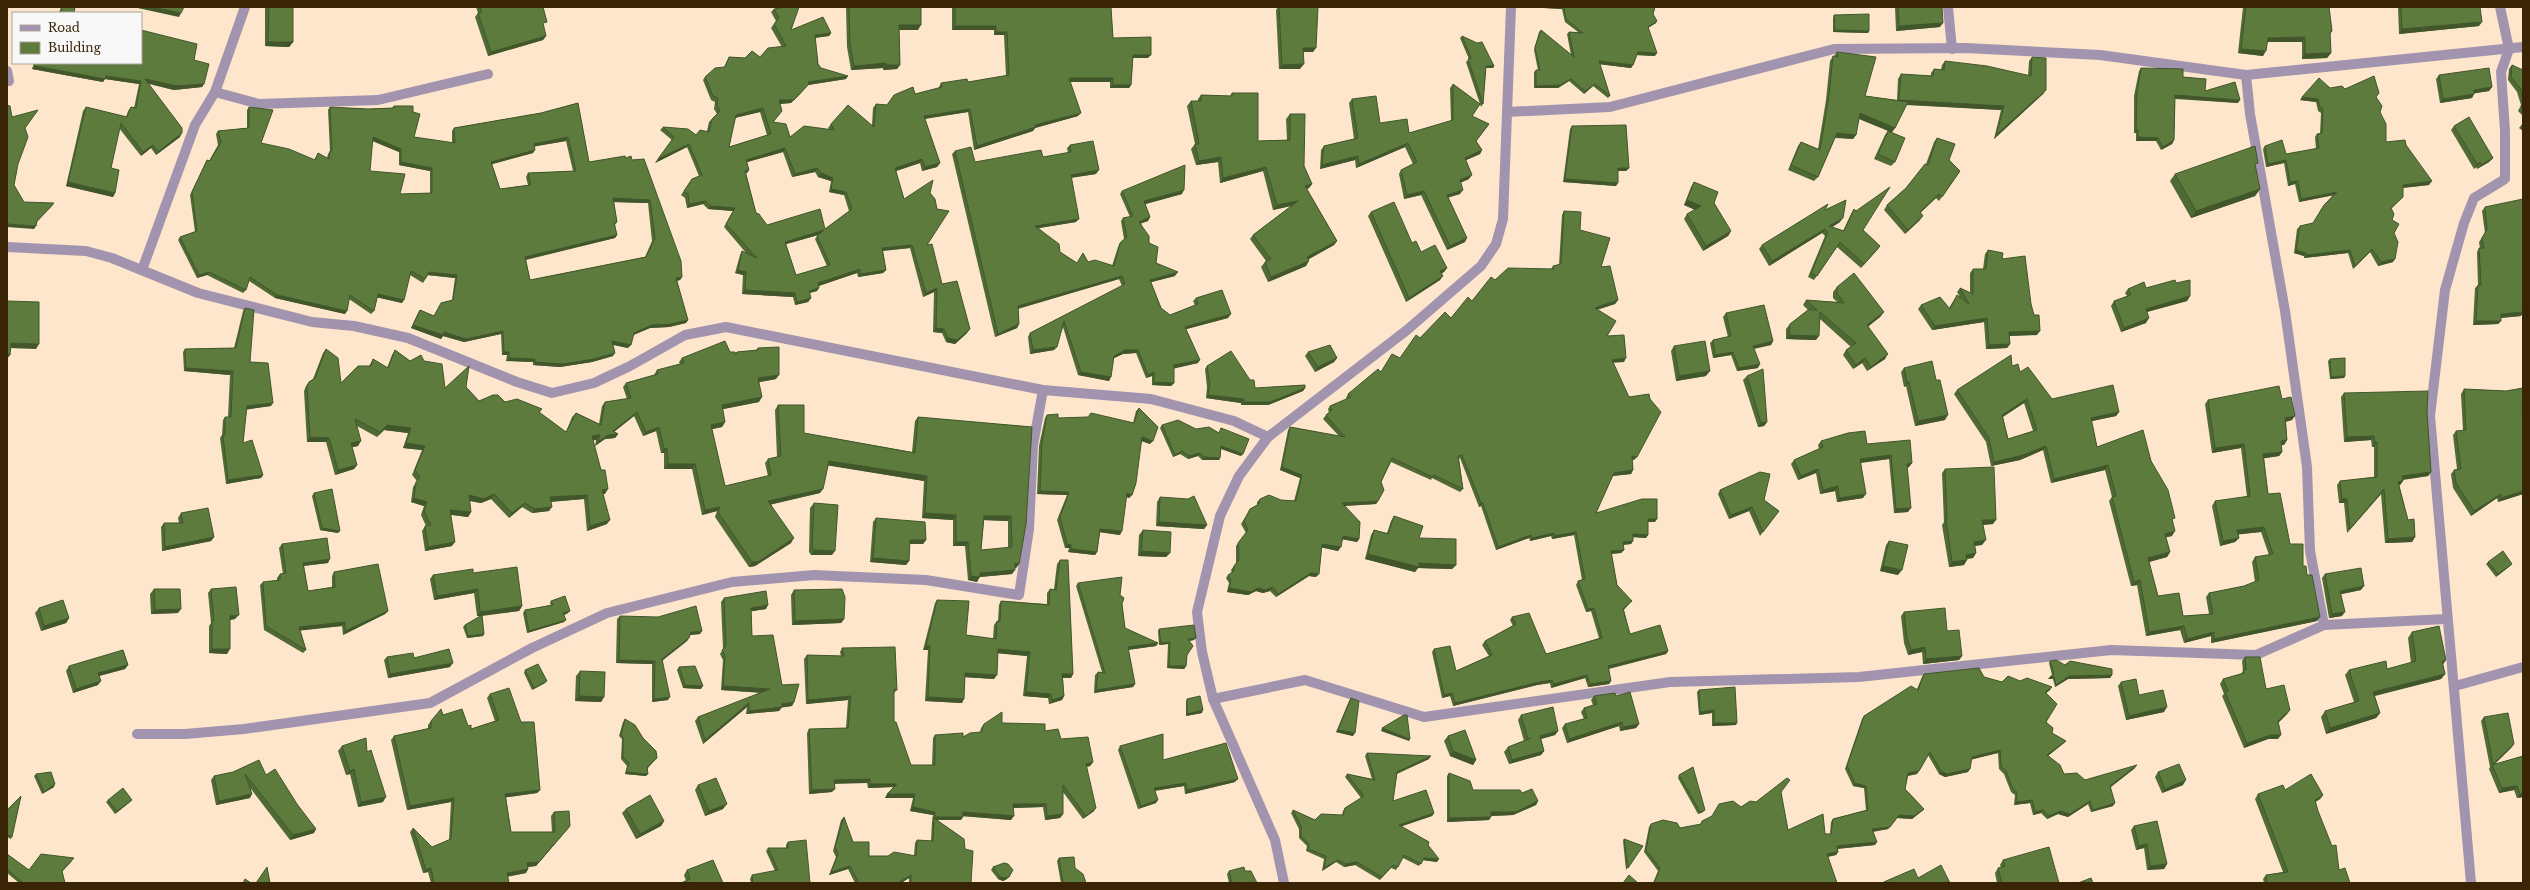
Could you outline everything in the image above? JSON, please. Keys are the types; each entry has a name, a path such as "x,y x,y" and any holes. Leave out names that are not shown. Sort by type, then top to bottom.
{"street":[{"path":"142,270 195,125 215,92 245,7"},
{"path":"1284,883 1275,840 1213,699 1202,652 1197,612 1220,516 1239,476 1268,436 1407,330 1481,266 1496,244 1503,219 1511,7"},
{"path":"1948,7 1952,49"},
{"path":"2471,883 2454,686 2446,619 2430,416 2445,290 2464,223 2474,198 2505,179 2505,131 2501,72 2509,49 2500,7"},
{"path":"1507,112 1610,107 1834,49 1952,49 2100,55 2246,75 2523,48"},
{"path":"215,92 259,104 378,100 488,74"},
{"path":"2246,75 2250,114 2285,312 2307,467 2310,551 2324,625"},
{"path":"7,247 86,251 142,270 198,293 312,322 354,326 408,338 517,382 552,393 594,383 630,366 685,335 726,327 1043,390 1151,399 1234,421 1268,436"},
{"path":"138,734 185,734 244,729 430,703 532,648 607,613 732,582 814,575 926,580 1019,595 1029,529 1033,446 1043,390"},
{"path":"1213,699 1305,680 1424,717 1670,682 1859,677 2111,650 2256,655 2324,625 2446,619"},
{"path":"2454,686 2523,667"}],"building":[{"path":"62,7 75,7 74,12 61,12"},
{"path":"152,7 184,7 181,13"},
{"path":"269,7 293,7 293,42 268,42"},
{"path":"480,7 543,7 547,22 543,23 546,36 491,52 478,13 482,12"},
{"path":"799,7 791,30 823,17 831,33 815,35 818,64 821,68 848,76 808,82 809,84 794,100 779,100 782,111 773,122 786,124 790,137 804,126 834,130 831,124 848,105 874,127 876,104 887,105 894,95 913,87 915,94 942,87 941,83 967,79 968,82 1009,75 1007,32 996,32 996,26 955,26 955,7 1111,7 1113,38 1151,37 1151,55 1133,55 1131,85 1113,85 1113,78 1069,78 1081,113 1035,125 1036,127 977,146 970,109 924,116 940,163 925,167 922,159 895,168 904,199 933,180 930,193 935,199 937,209 949,211 927,245 932,244 942,284 957,281 970,329 957,340 948,338 944,329 936,328 937,288 926,293 912,245 882,248 886,270 860,274 860,269 818,283 819,288 809,291 811,298 797,302 795,293 745,290 746,272 738,270 742,251 757,258 726,224 735,208 710,206 706,201 689,204 688,194 684,191 692,179 702,175 689,144 658,159 674,137 663,127 688,129 696,135 700,130 709,132 712,119 720,111 717,105 718,98 713,96 705,77 715,68 725,67 729,57 745,58 752,51 760,57 768,48 786,46 774,24 779,18 774,9","holes":["763,108 771,134 729,147 736,115","785,148 795,174 817,168 821,173 833,178 831,189 846,192 852,209 825,229 820,209 767,225 759,214 756,213 745,171 749,170 746,160","824,230 817,236 830,265 796,275 785,242"]},
{"path":"849,7 921,7 921,25 899,25 900,65 886,65 886,63 854,66 850,43"},
{"path":"1279,7 1318,7 1316,48 1303,48 1304,64 1282,65"},
{"path":"1564,7 1655,7 1653,14 1657,21 1648,27 1657,53 1638,52 1633,65 1599,61 1610,96 1595,84 1585,91 1571,79 1560,85 1536,86 1536,70 1540,70 1535,47 1541,30 1574,57 1569,32 1583,33 1566,19"},
{"path":"1898,7 1942,7 1943,23 1899,26"},
{"path":"2246,7 2329,7 2332,31 2330,32 2331,53 2305,54 2305,37 2268,38 2266,51 2241,49"},
{"path":"2401,7 2480,7 2482,22 2402,29"},
{"path":"1869,14 1869,31 1835,30 1834,15"},
{"path":"142,30 197,44 194,60 209,64 204,84 177,86 145,79 182,128 182,133 158,152 153,145 143,152 121,123 111,168 119,170 115,193 68,182 86,107 127,117 131,107 136,108 141,81 106,76 105,79 35,66 35,64 142,64"},
{"path":"1462,36 1477,43 1482,42 1494,66 1486,66 1483,104 1468,59 1471,58"},
{"path":"1837,52 1876,57 1865,96 1908,102 1895,128 1860,113 1856,135 1837,133 1818,177 1791,165 1801,142 1820,150 1829,95 1833,56 1838,57"},
{"path":"2032,57 2046,58 2046,90 1996,135 2004,106 1899,100 1901,74 1933,76 1934,69 1944,70 1945,61 1987,66 2031,76"},
{"path":"2512,65 2523,70 2523,99 2520,88 2511,77"},
{"path":"2141,68 2183,69 2183,77 2206,79 2205,91 2235,82 2240,100 2175,95 2174,140 2163,147 2158,138 2138,137 2138,130 2136,130 2137,93"},
{"path":"2489,68 2492,87 2474,90 2474,94 2443,99 2439,75"},
{"path":"2374,76 2379,93 2376,97 2382,106 2380,112 2386,124 2386,142 2405,140 2406,145 2432,181 2403,185 2403,197 2391,208 2394,214 2392,220 2399,224 2394,233 2398,242 2395,259 2381,262 2372,249 2355,266 2350,250 2306,255 2306,253 2296,250 2300,226 2313,223 2324,205 2337,192 2301,199 2298,181 2290,182 2286,160 2268,164 2265,146 2282,140 2286,154 2319,148 2317,134 2322,133 2323,109 2320,107 2318,99 2302,97 2319,78 2330,88 2342,86 2345,89"},
{"path":"1453,84 1480,104 1472,116 1489,124 1476,141 1482,150 1465,158 1472,175 1460,180 1463,190 1447,195 1467,238 1450,246 1424,191 1407,195 1401,170 1417,162 1408,143 1359,164 1358,156 1322,165 1324,146 1358,138 1352,99 1376,96 1380,123 1407,119 1409,133 1453,120"},
{"path":"1232,93 1258,93 1258,141 1290,140 1290,114 1305,114 1304,166 1312,184 1305,186 1337,241 1307,257 1309,261 1271,277 1265,262 1271,259 1253,235 1298,201 1277,205 1266,167 1223,178 1221,157 1199,161 1195,144 1199,144 1191,101 1201,101 1201,95 1232,96"},
{"path":"578,103 589,162 625,156 626,158 631,156 632,160 644,159 681,261 682,277 676,278 688,320 671,324 652,325 634,333 631,345 612,341 615,353 594,359 563,364 535,362 535,359 509,358 509,352 504,352 503,331 466,339 444,332 443,335 413,325 420,310 434,316 441,303 453,300 457,275 429,272 425,279 411,271 404,300 378,294 374,311 350,295 347,311 277,295 250,277 246,290 209,272 199,275 180,237 197,231 192,192 207,160 210,161 221,142 218,131 249,128 249,107 273,110 261,143 289,149 315,160 318,153 329,159 330,151 332,151 330,107 368,109 394,108 394,106 413,106 413,112 420,114 414,137 455,143 454,128 541,113","holes":["373,137 401,149 401,162 432,168 432,193 400,194 405,174 370,171","568,137 576,171 528,173 531,185 500,189 491,162 535,150 534,144","613,198 650,200 655,238 646,257 530,280 525,257 617,235 614,223 617,222"]},
{"path":"7,105 10,106 12,117 38,110 25,128 28,137 18,164 14,185 24,202 54,203 37,221 36,226 7,224"},
{"path":"2469,117 2493,158 2481,165 2480,162 2477,164 2454,126"},
{"path":"1626,125 1629,168 1618,168 1618,183 1565,179 1572,126"},
{"path":"1888,131 1905,138 1895,162 1878,154"},
{"path":"1937,138 1955,144 1949,160 1960,171 1942,197 1939,194 1920,212 1923,216 1908,230 1887,205 1906,188 1925,164 1928,165"},
{"path":"1093,141 1099,170 1071,175 1079,219 1035,226 1059,244 1060,252 1077,263 1083,253 1088,262 1095,260 1114,266 1120,243 1127,237 1123,218 1133,216 1122,191 1185,165 1184,190 1144,201 1150,217 1139,222 1149,236 1149,243 1158,247 1156,263 1178,272 1150,280 1161,308 1170,315 1198,304 1196,298 1222,290 1231,314 1185,327 1200,360 1174,365 1174,383 1154,382 1154,372 1148,375 1138,350 1125,350 1114,356 1111,377 1081,372 1064,321 1057,347 1033,350 1030,333 1125,284 1122,276 1018,306 1019,324 998,334 955,151 971,147 975,162 1041,150 1043,157 1071,152 1070,145"},
{"path":"2255,146 2258,163 2255,164 2260,189 2196,211 2175,174"},
{"path":"1694,182 1718,192 1714,203 1731,231 1706,246 1687,214 1701,206 1687,200"},
{"path":"1890,187 1863,230 1880,246 1864,264 1840,242 1817,276 1811,273 1828,232 1825,229 1772,261 1762,245 1828,204 1825,210 1846,200 1843,218 1829,226 1844,231 1854,209 1856,211"},
{"path":"2523,199 2523,312 2501,314 2501,321 2476,321 2478,285 2481,285 2479,248 2484,248 2482,238 2487,229 2485,207"},
{"path":"1394,202 1412,243 1416,241 1421,252 1435,245 1447,268 1440,271 1443,276 1409,298 1371,212"},
{"path":"1564,211 1581,212 1580,230 1610,238 1601,267 1610,266 1618,300 1595,308 1616,321 1607,336 1624,335 1626,358 1612,360 1629,397 1649,394 1650,399 1661,412 1637,457 1632,456 1633,470 1614,473 1596,513 1642,499 1657,499 1657,519 1648,519 1648,535 1633,534 1633,541 1623,542 1624,550 1611,551 1617,585 1632,601 1623,609 1630,634 1660,625 1668,651 1608,666 1611,681 1590,684 1587,675 1554,684 1552,680 1539,682 1455,703 1452,693 1444,695 1434,649 1450,646 1456,671 1492,655 1485,641 1516,624 1512,617 1529,613 1546,654 1602,638 1594,608 1588,609 1578,581 1585,579 1576,532 1554,536 1554,533 1532,538 1531,535 1498,547 1483,503 1481,503 1462,455 1458,456 1463,489 1434,475 1433,477 1392,458 1381,482 1384,490 1378,501 1342,503 1360,522 1359,539 1343,536 1341,547 1322,544 1319,574 1311,573 1278,594 1273,587 1265,590 1258,588 1251,592 1229,588 1231,580 1228,575 1234,571 1234,566 1239,560 1238,543 1248,530 1244,521 1250,509 1259,504 1260,499 1269,495 1281,500 1296,501 1302,475 1282,467 1290,427 1345,437 1326,415 1332,410 1330,406 1351,397 1348,394 1378,369 1381,372 1392,354 1400,358 1416,335 1420,338 1445,312 1451,318 1468,297 1472,301 1491,277 1495,280 1508,268 1554,269 1553,266 1561,264"},
{"path":"1988,250 2003,253 2002,259 2025,256 2031,304 2034,315 2039,315 2040,331 2009,332 2010,344 1989,345 1987,318 1935,326 1921,305 1940,297 1950,309 1957,295 1969,304 1960,288 1973,294 1973,269 1986,269"},
{"path":"1854,273 1884,312 1867,325 1888,354 1871,367 1865,358 1856,365 1846,350 1856,343 1820,312 1819,336 1789,335 1790,324 1808,310 1817,310 1806,300 1844,303 1837,293 1837,287"},
{"path":"2175,280 2176,283 2190,280 2190,296 2146,309 2149,318 2124,328 2114,301 2131,295 2128,289 2144,282 2146,288"},
{"path":"7,301 39,302 39,344 11,343 10,355 7,354"},
{"path":"1764,305 1773,341 1753,346 1760,364 1739,368 1733,352 1715,355 1713,340 1731,336 1726,313"},
{"path":"245,308 254,310 250,362 268,363 273,403 247,406 243,443 252,440 263,475 228,480 223,435 225,435 225,417 231,417 233,371 186,368 185,349 236,348"},
{"path":"725,341 730,352 735,352 736,355 737,352 758,350 758,348 779,347 779,375 758,378 762,397 722,405 725,422 711,425 725,486 771,475 768,459 781,456 778,405 804,405 804,433 915,453 918,417 1032,427 1026,524 1019,564 1015,563 1015,570 980,573 980,577 971,576 968,542 956,542 956,515 925,513 927,476 829,461 823,489 768,501 794,538 758,562 752,562 718,512 720,507 705,510 695,464 668,464 667,448 664,449 659,427 646,432 637,412 613,431 618,434 608,435 598,442 600,435 592,436 601,470 605,470 608,489 602,490 610,520 590,526 587,495 550,497 552,507 535,509 525,503 512,513 494,494 484,499 469,495 471,512 450,510 455,542 428,547 425,526 431,525 424,511 427,502 414,498 416,482 420,477 415,470 425,446 406,443 411,428 387,425 380,432 355,419 361,441 351,443 357,465 338,470 329,438 310,437 307,387 309,382 315,378 326,349 338,358 341,383 358,366 371,366 373,359 388,368 395,350 410,361 421,355 424,361 442,364 445,388 469,366 466,387 479,401 493,395 498,395 505,402 517,399 542,409 539,412 566,432 576,413 601,425 605,402 631,398 626,383 658,374 657,370 684,363 682,358","holes":["984,516 1011,516 1012,547 981,550"]},
{"path":"1705,341 1710,371 1679,376 1674,346"},
{"path":"1330,345 1337,358 1318,367 1308,352"},
{"path":"1231,351 1250,380 1254,380 1255,388 1305,385 1305,388 1270,402 1244,402 1244,399 1208,395 1210,383 1207,366"},
{"path":"2011,355 2012,366 2018,364 2020,372 2028,367 2052,399 2113,385 2119,412 2091,418 2097,447 2143,430 2151,461 2168,490 2175,518 2172,519 2175,531 2165,534 2170,552 2148,558 2158,596 2179,593 2183,616 2213,614 2209,593 2244,586 2259,580 2255,557 2273,554 2264,527 2237,530 2239,538 2223,541 2215,501 2250,496 2244,444 2215,448 2208,400 2279,386 2282,399 2291,397 2295,416 2285,418 2287,440 2281,441 2282,452 2263,454 2268,494 2280,493 2290,544 2303,544 2303,566 2306,566 2307,575 2312,575 2320,617 2214,639 2214,632 2187,639 2184,626 2149,632 2140,580 2134,582 2112,497 2116,496 2108,465 2054,479 2046,446 2023,455 1994,462 1989,438 1957,390","holes":["2027,399 2037,430 2008,439 2002,415"]},
{"path":"2345,358 2345,376 2331,377 2330,359"},
{"path":"1932,361 1936,380 1940,380 1948,415 1918,421 1909,382 1907,382 1904,368"},
{"path":"1763,369 1767,422 1761,423 1747,376"},
{"path":"2523,388 2523,407 2521,408 2523,409 2523,491 2501,498 2501,494 2474,511 2456,483 2454,470 2461,469 2456,431 2466,430 2464,389 2506,391"},
{"path":"2428,391 2427,412 2431,472 2402,476 2403,481 2398,482 2408,520 2414,519 2415,537 2388,539 2384,489 2350,529 2347,499 2342,499 2340,481 2377,477 2377,442 2375,442 2374,436 2347,437 2344,393"},
{"path":"1139,408 1158,427 1153,441 1142,437 1136,483 1132,495 1127,493 1122,531 1100,529 1097,552 1071,549 1071,545 1067,544 1060,517 1069,492 1040,491 1042,442 1047,415 1058,414 1058,418 1088,417 1091,413 1134,423"},
{"path":"1178,420 1196,429 1209,427 1219,433 1221,428 1249,439 1243,454 1221,446 1220,458 1204,457 1200,453 1189,456 1182,451 1175,455 1162,425"},
{"path":"1865,431 1867,444 1910,440 1912,463 1907,464 1911,508 1896,509 1891,455 1860,459 1866,494 1839,498 1838,486 1823,490 1818,469 1801,476 1794,460 1823,447 1821,441 1848,433"},
{"path":"1994,467 1996,520 1982,520 1986,540 1974,542 1976,553 1966,555 1967,560 1952,562 1946,520 1945,469"},
{"path":"1760,472 1770,474 1764,500 1779,511 1763,532 1752,507 1731,515 1720,490"},
{"path":"332,489 340,531 322,528 314,493"},
{"path":"1194,496 1207,525 1159,522 1160,497 1188,499"},
{"path":"814,503 838,505 835,551 815,550 812,548"},
{"path":"208,508 214,537 165,547 164,523 183,523 181,513"},
{"path":"1394,516 1423,526 1419,538 1456,539 1456,565 1419,563 1419,567 1368,554 1374,530 1388,534"},
{"path":"876,518 925,522 926,540 910,540 909,561 873,558"},
{"path":"1143,530 1171,532 1170,553 1141,551"},
{"path":"327,538 330,559 303,563 308,591 335,587 334,572 378,564 388,611 345,631 345,622 299,627 306,650 266,626 263,582 280,580 280,574 286,573 282,544"},
{"path":"1889,541 1908,545 1902,570 1883,566"},
{"path":"2503,551 2512,564 2498,574 2488,562"},
{"path":"1060,560 1068,560 1073,674 1062,674 1064,696 1052,700 1051,694 1026,692 1030,652 998,649 997,675 965,673 964,699 928,697 930,646 926,646 937,600 969,601 966,635 996,639 997,621 1000,622 1001,601 1049,605 1050,589 1056,590"},
{"path":"517,567 522,606 480,612 478,589 437,596 433,575 473,569 473,573"},
{"path":"2361,568 2364,586 2340,591 2345,612 2332,614 2325,574"},
{"path":"1122,577 1120,595 1124,598 1122,604 1125,628 1158,643 1128,647 1135,684 1096,690 1098,672 1105,673 1078,583"},
{"path":"236,587 239,615 230,616 230,649 212,649 212,621 214,621 211,589"},
{"path":"154,589 180,589 181,609 155,610"},
{"path":"842,589 845,597 844,619 795,621 794,590"},
{"path":"766,591 768,605 751,608 752,636 773,635 782,685 799,684 794,702 782,704 782,707 749,711 749,703 705,740 698,717 770,689 723,686 725,656 722,650 726,646 724,598"},
{"path":"565,596 570,611 563,613 566,620 529,631 525,610 553,605 551,601"},
{"path":"63,600 69,618 44,626 39,608"},
{"path":"696,606 702,631 691,632 689,638 662,659 670,697 654,699 655,661 619,660 620,616 658,617"},
{"path":"1945,608 1947,631 1959,630 1962,656 1926,659 1925,647 1911,650 1907,638 1904,612"},
{"path":"482,615 484,634 468,636 465,625"},
{"path":"1194,625 1196,638 1188,639 1193,646 1187,655 1186,666 1169,666 1170,642 1161,643 1159,629"},
{"path":"2439,626 2446,660 2442,661 2445,674 2373,692 2380,713 2330,728 2325,711 2359,701 2349,670 2386,661 2387,669 2416,661 2412,632"},
{"path":"895,647 897,690 894,689 894,722 896,722 911,765 935,765 935,735 963,733 963,737 970,733 981,732 984,724 1002,712 1002,723 1045,724 1045,731 1058,729 1061,739 1088,737 1093,762 1086,764 1096,808 1086,816 1063,785 1063,814 1047,816 1046,804 1013,804 1014,816 963,812 963,817 935,817 935,812 913,807 915,794 887,794 897,784 870,784 870,779 834,780 835,789 812,790 809,729 848,728 851,696 808,700 807,655 844,656 842,648"},
{"path":"449,649 453,663 390,674 387,657 413,653 414,658"},
{"path":"123,650 128,665 98,673 101,681 76,689 69,666"},
{"path":"2245,657 2260,657 2266,689 2284,685 2290,710 2278,721 2281,735 2271,735 2247,743 2225,692 2228,691 2223,679 2244,673 2243,670 2246,670"},
{"path":"2056,660 2065,665 2070,661 2112,669 2112,675 2069,676 2056,685 2054,677 2050,677 2054,674 2050,661"},
{"path":"538,664 547,681 534,688 525,670"},
{"path":"695,666 703,686 685,685 679,667"},
{"path":"1979,668 1984,677 2002,682 2008,676 2020,681 2027,678 2052,687 2045,692 2057,704 2046,722 2053,728 2052,733 2066,741 2047,755 2060,765 2064,774 2077,773 2085,780 2137,765 2110,786 2115,803 2093,810 2090,801 2070,814 2060,811 2049,816 2043,810 2035,812 2032,800 2016,802 2017,792 2013,789 2006,771 2001,766 2000,750 1972,757 1970,769 1947,774 1941,771 1930,752 1919,771 1908,773 1905,789 1924,809 1914,816 1899,815 1890,827 1872,829 1877,842 1837,846 1838,852 1827,854 1837,883 1654,883 1660,868 1646,850 1651,824 1663,820 1677,823 1680,828 1701,824 1702,821 1712,816 1719,804 1733,801 1741,807 1750,801 1756,802 1787,778 1790,780 1781,792 1788,830 1823,814 1825,834 1831,834 1833,819 1868,810 1866,786 1855,783 1847,766 1864,716 1911,686 1918,690 1924,674"},
{"path":"580,671 605,672 604,697 579,696"},
{"path":"2136,679 2139,695 2163,690 2167,707 2129,716 2121,682"},
{"path":"1735,687 1737,723 1714,723 1714,710 1700,712 1699,690"},
{"path":"509,688 521,722 534,722 540,790 505,794 511,832 555,832 554,812 569,811 570,826 539,862 527,863 528,869 507,873 509,883 434,883 431,868 426,870 413,828 432,847 451,839 454,798 410,806 394,736 431,728 431,721 441,709 443,715 462,709 468,726 471,725 471,729 499,720 490,694"},
{"path":"1630,692 1639,724 1623,727 1622,722 1569,739 1565,724 1587,718 1584,708 1597,704 1594,696 1615,693 1616,696"},
{"path":"1200,696 1203,710 1187,714 1187,699"},
{"path":"1351,698 1359,701 1355,733 1338,730"},
{"path":"1553,707 1558,731 1540,736 1544,751 1512,760 1508,747 1531,738 1528,739 1521,715"},
{"path":"2508,713 2514,744 2493,764 2484,717"},
{"path":"1404,715 1407,715 1410,739 1382,728"},
{"path":"625,719 635,725 643,738 656,751 657,758 647,767 648,774 626,772 629,763 623,757 623,737 621,734"},
{"path":"1465,730 1476,760 1453,751 1448,736"},
{"path":"1163,734 1163,760 1226,743 1238,779 1187,790 1186,783 1154,788 1158,800 1141,806 1120,746"},
{"path":"366,738 367,752 371,750 386,797 361,802 354,769 350,771 342,746"},
{"path":"1367,753 1431,756 1397,772 1393,801 1426,790 1434,813 1399,825 1429,842 1428,845 1439,859 1424,858 1421,864 1404,855 1398,867 1393,865 1382,877 1357,862 1346,864 1338,860 1324,868 1326,856 1308,849 1309,844 1301,836 1301,826 1293,810 1315,820 1321,814 1343,815 1345,808 1364,796 1347,774 1375,780"},
{"path":"2523,756 2523,793 2520,794 2517,786 2502,788 2492,765"},
{"path":"259,760 266,775 275,769 297,804 316,829 293,835 245,774 252,794 219,801 214,776 233,772"},
{"path":"2179,764 2186,780 2165,789 2158,772"},
{"path":"1693,767 1705,810 1700,812 1679,775"},
{"path":"51,772 55,784 44,792 36,774"},
{"path":"1449,773 1470,781 1473,790 1520,790 1522,793 1532,789 1538,801 1516,812 1491,812 1491,817 1449,818"},
{"path":"2311,774 2323,795 2315,800 2332,846 2336,845 2339,870 2345,868 2350,883 2267,883 2266,875 2288,872 2258,794 2283,785 2285,790"},
{"path":"716,778 727,804 709,811 698,785"},
{"path":"123,788 132,800 117,811 108,800"},
{"path":"650,795 664,821 640,834 626,809"},
{"path":"21,796 12,837 7,834 7,810"},
{"path":"844,817 853,842 869,842 869,856 888,856 894,852 916,856 917,840 933,841 934,818 964,839 965,849 973,851 971,883 911,883 911,875 898,883 858,883 850,866 831,872 838,854 835,847"},
{"path":"2157,821 2167,864 2150,866 2147,844 2139,846 2134,826"},
{"path":"1624,839 1643,846 1628,868"},
{"path":"806,840 810,883 753,883 752,875 778,870 768,848 788,848 788,842"},
{"path":"2049,847 2059,883 2002,883 1998,868 2005,866 2003,860"},
{"path":"7,854 29,870 41,854 74,858 62,871 65,883 23,883 7,869"},
{"path":"1074,857 1075,868 1083,874 1086,883 1063,883 1059,858"},
{"path":"713,860 723,883 681,883 690,879 687,870"},
{"path":"1004,863 1008,864 1013,870 1009,877 1005,878 1000,877 993,867"},
{"path":"1941,865 1950,883 1882,883 1914,869 1918,878"},
{"path":"267,867 270,883 256,883"},
{"path":"1244,867 1245,871 1251,871 1257,883 1232,883 1229,871"},
{"path":"1629,875 1638,883 1623,883"},
{"path":"2091,878 2093,883 2078,883"},
{"path":"245,879 251,883 243,883"}]}
